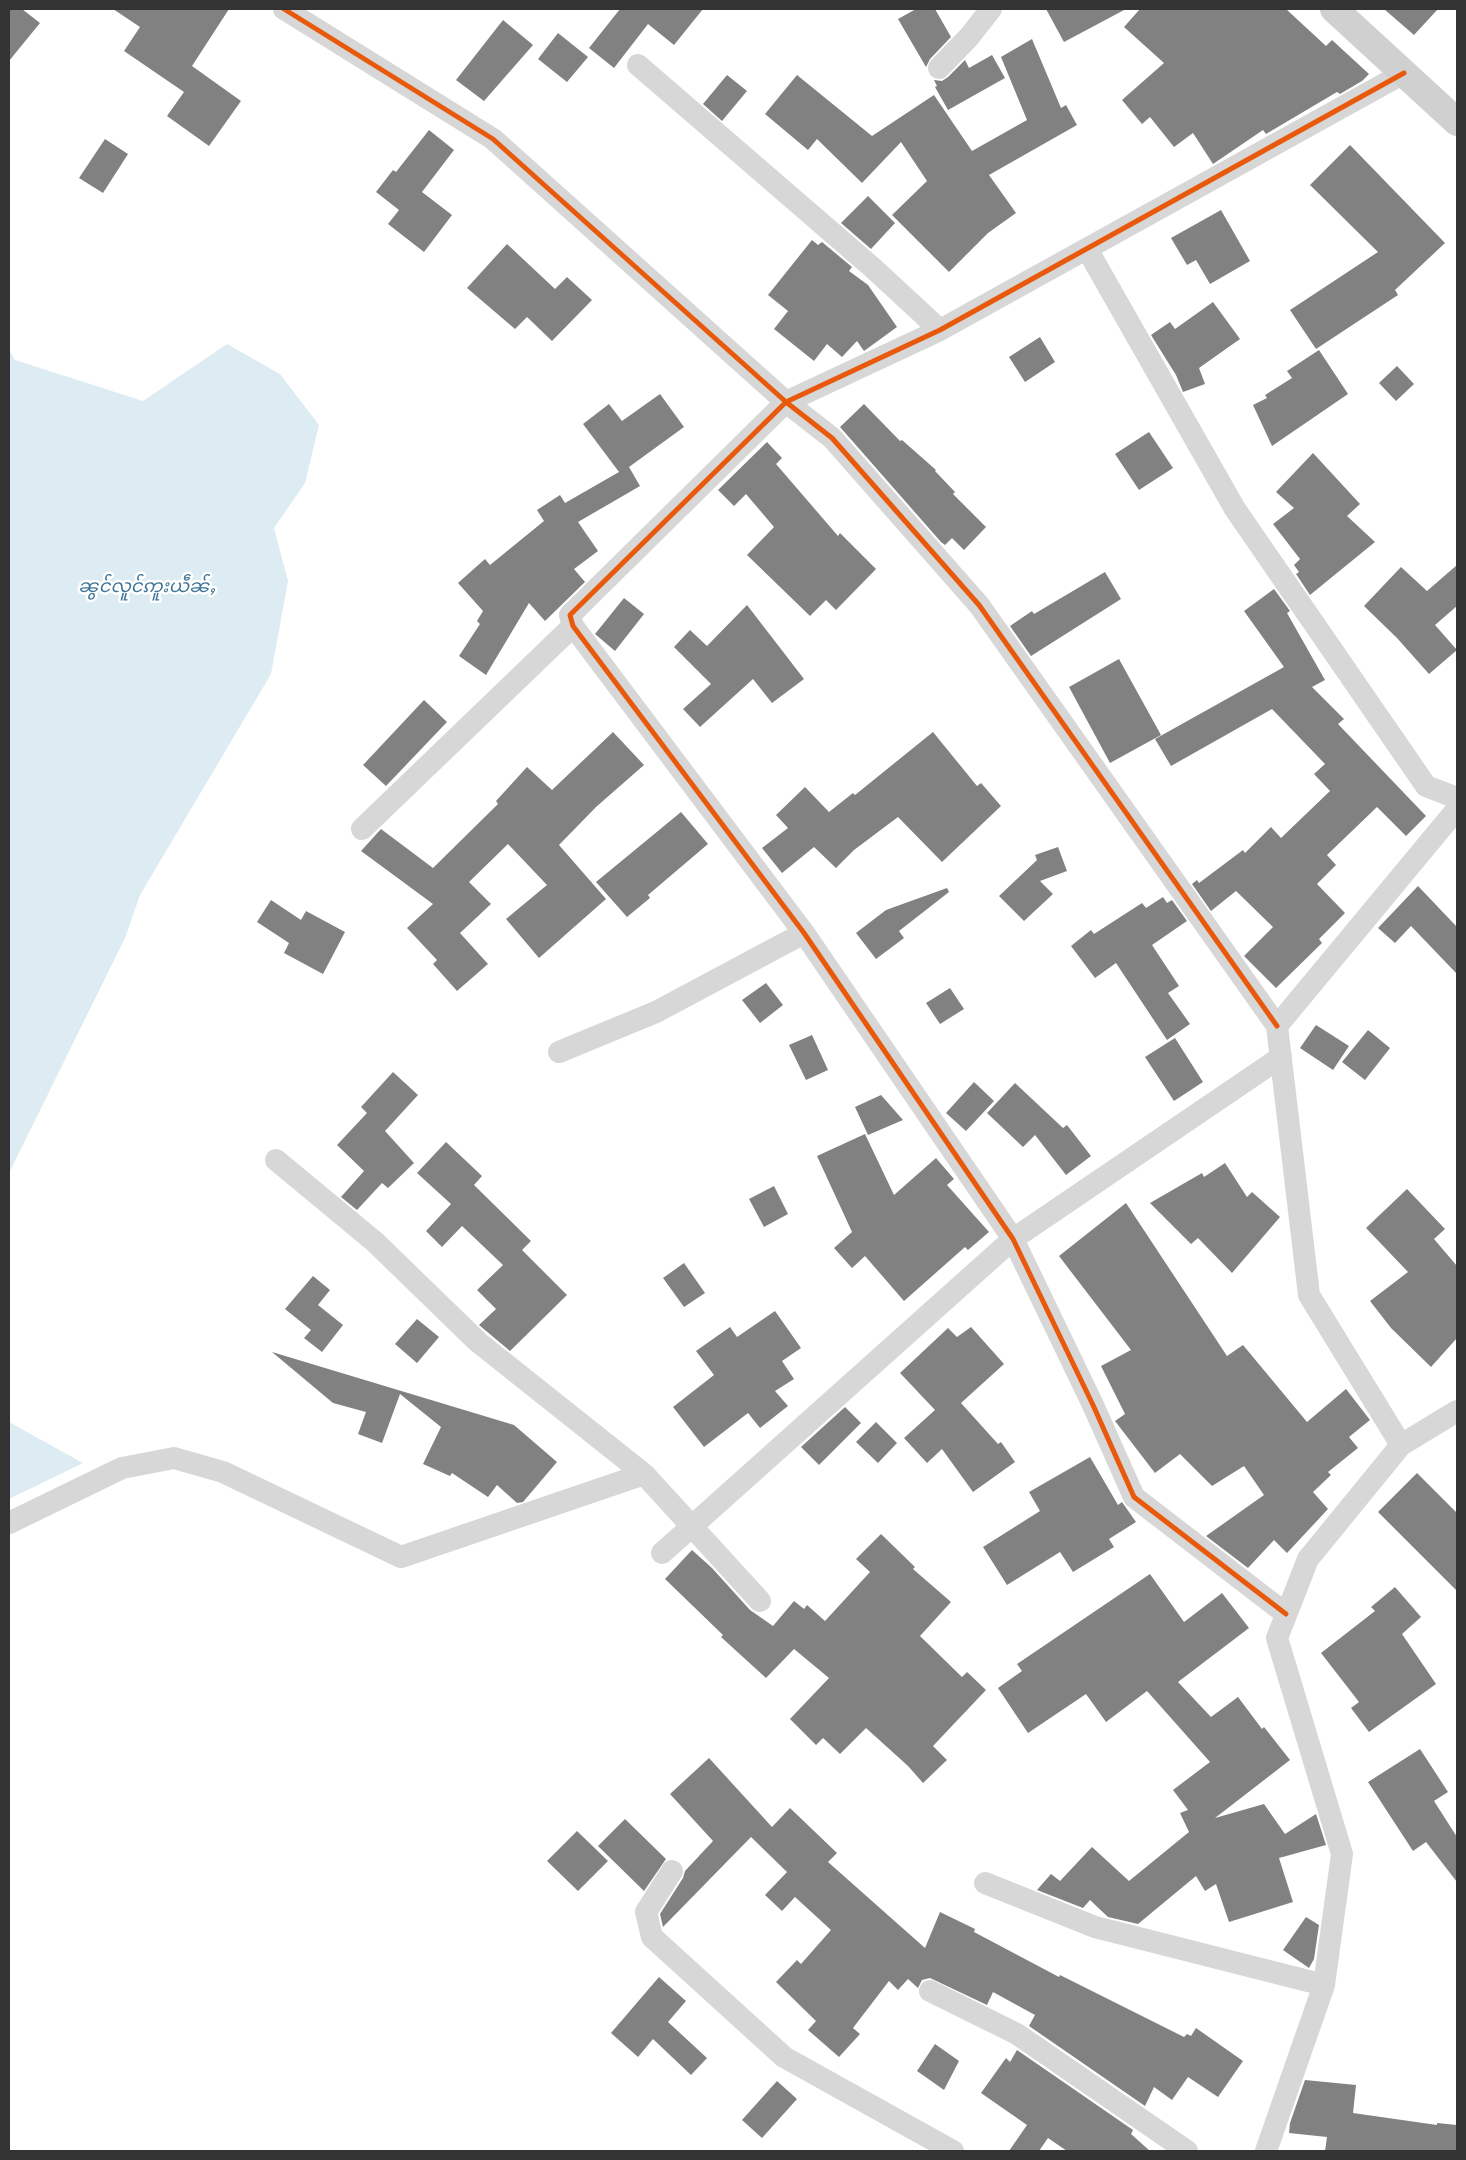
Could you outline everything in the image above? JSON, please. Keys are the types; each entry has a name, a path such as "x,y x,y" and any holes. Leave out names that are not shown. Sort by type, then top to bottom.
{"street":[{"path":"284,9 493,138 786,402 832,438 979,605 1277,1026 1310,1295 1401,1445"},
{"path":"939,68 991,9"},
{"path":"1334,9 1457,122"},
{"path":"638,65 873,268 940,330"},
{"path":"1286,1614 1134,1498 1093,1405 1013,1239 804,934 573,626 570,615 786,402 940,330 1404,73"},
{"path":"1087,249 1235,509 1426,786 1457,798"},
{"path":"362,829 573,626"},
{"path":"1277,1026 1457,809"},
{"path":"559,1052 656,1012 804,934"},
{"path":"662,1553 1013,1239 1281,1057"},
{"path":"276,1160 375,1242 478,1342 644,1474 760,1601"},
{"path":"1266,2151 1324,1985 1342,1854 1277,1638 1308,1559 1401,1445 1457,1410"},
{"path":"9,1523 122,1468 174,1458 223,1472 401,1557 644,1474"},
{"path":"672,1871 646,1912 652,1937 784,2057 953,2151"},
{"path":"985,1883 1095,1927 1324,1985"},
{"path":"930,1992 1017,2034 1188,2151"}],"water":[{"name":"ၼွင်လူင်ဢူးယဵၼ်ႇ","path":"227,344 280,374 319,425 305,483 274,528 288,581 271,674 140,895 125,938 9,1173 9,350 15,360 143,401"},
{"path":"9,1422 83,1463 9,1499"}],"building":[{"path":"9,9 22,9 40,23 9,61"},
{"path":"113,9 229,9 192,66 241,101 209,146 167,116 184,92 124,51 140,27"},
{"path":"620,9 703,9 674,45 648,24 614,68 589,48"},
{"path":"916,9 935,9 951,37 930,59 926,67 898,19"},
{"path":"1046,9 1126,9 1064,42"},
{"path":"1140,9 1286,9 1326,46 1332,40 1369,74 1362,81 1340,94 1337,92 1266,134 1263,130 1213,164 1193,133 1174,147 1150,117 1142,124 1122,100 1164,63 1124,27"},
{"path":"1384,9 1438,9 1414,35"},
{"path":"503,20 533,45 484,101 456,80"},
{"path":"558,33 588,57 567,82 538,59"},
{"path":"1032,39 1061,108 1066,105 1077,125 989,175 1016,213 988,233 949,272 892,215 927,181 901,142 862,183 817,139 808,150 765,114 797,75 872,136 934,95 972,151 1027,120 1001,57"},
{"path":"992,55 1005,78 948,110 935,87 937,86 934,80 942,81 965,60 969,68"},
{"path":"727,75 747,91 722,121 703,104"},
{"path":"429,130 454,150 422,192 452,215 424,252 388,224 399,210 376,192 393,170 396,172"},
{"path":"105,139 128,154 103,193 79,178"},
{"path":"1350,145 1445,243 1395,290 1398,295 1316,349 1290,310 1378,252 1310,185"},
{"path":"868,196 895,223 871,249 841,223"},
{"path":"1221,210 1250,261 1210,284 1196,260 1187,265 1171,238"},
{"path":"812,240 818,245 822,242 852,267 849,271 868,285 897,327 864,351 857,341 842,357 827,344 814,361 774,329 788,311 768,295"},
{"path":"507,244 555,289 567,277 592,300 552,341 527,317 515,329 467,288"},
{"path":"1213,302 1240,339 1199,368 1205,384 1183,392 1176,375 1151,335 1170,322 1175,329"},
{"path":"1040,337 1055,362 1025,382 1009,357"},
{"path":"1319,350 1348,394 1272,446 1253,405 1267,398 1265,395 1292,378 1287,371"},
{"path":"1397,366 1414,384 1396,401 1379,383"},
{"path":"660,394 684,427 629,467 640,486 578,522 598,551 574,569 585,582 545,621 529,603 486,675 459,656 480,624 477,621 483,611 458,583 485,559 490,565 544,521 537,510 560,495 565,503 619,472 583,424 609,404 622,421"},
{"path":"864,404 900,441 902,440 936,470 955,492 953,494 986,527 964,550 952,538 945,545 941,542 840,427"},
{"path":"1149,432 1173,468 1139,490 1115,454"},
{"path":"767,442 782,458 776,464 838,536 840,533 876,569 836,610 826,600 810,616 747,555 774,527 746,494 734,506 718,490"},
{"path":"1313,453 1360,504 1347,516 1375,542 1310,595 1296,574 1299,572 1294,565 1300,559 1273,524 1294,508 1276,492"},
{"path":"1457,565 1457,606 1435,625 1457,650 1429,674 1397,638 1364,606 1401,567 1427,591"},
{"path":"1105,572 1121,599 1031,656 1010,626 1032,611 1034,614"},
{"path":"1274,589 1290,611 1287,613 1325,680 1312,687 1344,719 1338,724 1426,816 1406,836 1377,807 1327,855 1336,865 1317,884 1345,913 1319,939 1322,943 1276,988 1244,956 1273,927 1236,891 1211,911 1192,884 1197,880 1199,883 1243,850 1245,853 1271,827 1281,838 1330,791 1314,774 1325,764 1272,709 1171,766 1155,739 1284,667 1244,611"},
{"path":"624,598 644,614 615,651 595,634"},
{"path":"747,605 804,679 772,703 753,679 700,727 683,709 711,684 674,647 690,630 707,646"},
{"path":"1119,659 1161,735 1110,763 1069,687"},
{"path":"424,700 447,722 386,786 363,765"},
{"path":"613,732 644,765 596,807 559,845 606,899 539,958 506,919 547,885 508,844 469,882 491,904 460,933 488,964 457,991 433,964 437,960 407,928 433,904 361,851 381,829 433,868 498,804 496,801 527,767 552,790"},
{"path":"933,732 977,786 981,783 1001,806 942,862 898,817 854,850 836,868 814,847 782,873 762,848 788,828 776,815 805,787 829,812 853,793 855,795"},
{"path":"681,812 708,844 648,895 650,898 627,917 596,882"},
{"path":"1058,847 1067,871 1040,881 1053,894 1024,921 999,896 1037,860 1035,855"},
{"path":"1418,886 1457,927 1457,974 1411,926 1395,943 1378,928"},
{"path":"947,888 949,892 899,931 904,938 876,959 856,933 886,910"},
{"path":"1163,897 1167,903 1172,900 1187,921 1152,945 1179,986 1168,993 1190,1024 1167,1040 1116,963 1095,978 1071,946 1091,930 1094,934 1142,903 1146,908"},
{"path":"271,900 301,920 306,911 345,932 323,974 284,953 289,943 257,922"},
{"path":"766,983 783,1005 760,1023 742,1000"},
{"path":"950,988 964,1009 940,1024 926,1003"},
{"path":"1316,1025 1349,1046 1333,1070 1300,1048"},
{"path":"1368,1030 1390,1048 1365,1080 1342,1062"},
{"path":"812,1035 828,1070 806,1080 789,1045"},
{"path":"1175,1038 1203,1082 1174,1101 1145,1057"},
{"path":"393,1072 418,1095 385,1131 414,1163 388,1188 382,1183 357,1210 341,1197 364,1171 337,1145 367,1113 361,1107"},
{"path":"974,1082 994,1101 966,1131 946,1113"},
{"path":"1015,1083 1063,1128 1067,1125 1091,1156 1066,1175 1035,1135 1023,1147 987,1113"},
{"path":"881,1095 903,1120 868,1135 855,1107"},
{"path":"865,1134 894,1195 936,1158 954,1179 947,1185 989,1232 968,1250 965,1247 904,1301 865,1256 852,1268 834,1248 852,1232 817,1156"},
{"path":"446,1142 482,1176 474,1185 531,1241 522,1250 567,1295 510,1351 479,1325 496,1309 477,1290 503,1265 462,1226 442,1247 426,1231 451,1204 417,1173"},
{"path":"1225,1163 1247,1197 1252,1192 1280,1217 1232,1273 1198,1238 1191,1244 1150,1203 1202,1173 1204,1177"},
{"path":"774,1186 788,1214 764,1227 749,1199"},
{"path":"1407,1189 1445,1229 1434,1239 1457,1266 1457,1338 1431,1367 1391,1328 1370,1301 1408,1272 1366,1228"},
{"path":"1126,1203 1227,1356 1243,1345 1307,1422 1346,1389 1370,1420 1349,1437 1358,1448 1328,1472 1331,1475 1313,1492 1328,1509 1287,1553 1274,1540 1248,1568 1206,1536 1264,1495 1244,1466 1212,1486 1180,1454 1155,1473 1115,1421 1125,1414 1101,1366 1131,1350 1059,1256"},
{"path":"684,1263 705,1293 684,1307 663,1278"},
{"path":"313,1276 330,1290 318,1305 343,1325 322,1352 304,1338 311,1330 285,1309"},
{"path":"775,1311 801,1348 782,1361 794,1379 775,1391 788,1406 760,1428 748,1413 704,1447 673,1407 714,1375 696,1351 730,1327 737,1337"},
{"path":"417,1319 439,1337 417,1363 395,1344"},
{"path":"971,1327 1004,1364 961,1403 998,1444 1001,1442 1015,1462 973,1492 942,1449 927,1463 904,1438 935,1410 900,1373 948,1328 957,1337"},
{"path":"272,1352 514,1425 557,1462 523,1502 517,1503 497,1485 488,1497 452,1473 450,1476 423,1464 441,1427 400,1394 382,1443 358,1434 366,1412 333,1403"},
{"path":"845,1407 861,1423 819,1465 801,1447"},
{"path":"876,1422 897,1443 878,1463 856,1442"},
{"path":"1090,1457 1118,1505 1122,1502 1136,1522 1109,1539 1114,1547 1073,1572 1060,1552 1007,1585 983,1547 1040,1511 1029,1492"},
{"path":"1417,1473 1457,1513 1457,1591 1378,1512"},
{"path":"881,1534 915,1567 913,1569 951,1602 920,1636 962,1677 967,1672 986,1690 933,1746 947,1760 923,1783 908,1766 866,1728 840,1754 823,1738 816,1745 790,1719 829,1678 794,1649 766,1678 721,1637 723,1635 665,1579 692,1550 712,1568 750,1610 773,1626 794,1601 804,1609 807,1605 825,1621 870,1572 856,1559"},
{"path":"1150,1574 1184,1622 1222,1593 1249,1628 1178,1682 1211,1717 1238,1697 1262,1729 1264,1727 1290,1760 1215,1818 1264,1804 1285,1834 1316,1814 1326,1845 1279,1858 1293,1902 1229,1922 1216,1884 1205,1891 1196,1876 1138,1924 1108,1917 1090,1900 1083,1908 1037,1890 1051,1874 1060,1881 1092,1847 1129,1881 1189,1832 1180,1813 1188,1810 1173,1790 1210,1762 1147,1691 1106,1722 1086,1694 1028,1733 998,1688 1022,1671 1017,1664"},
{"path":"1395,1587 1421,1617 1402,1634 1436,1684 1369,1732 1351,1708 1359,1702 1321,1653 1375,1611 1371,1607"},
{"path":"1420,1749 1448,1792 1434,1801 1457,1837 1457,1882 1426,1842 1413,1851 1368,1782"},
{"path":"709,1758 772,1827 790,1808 837,1853 828,1862 925,1948 940,1912 975,1929 974,1932 1059,1977 1060,1975 1184,2037 1187,2034 1191,2036 1196,2028 1243,2061 1218,2097 1188,2077 1172,2100 1154,2087 1145,2106 1029,2026 1035,2015 993,1992 987,2005 930,1978 922,1980 918,1988 908,1979 898,1990 889,1981 853,2028 860,2034 839,2057 808,2030 816,2021 776,1982 797,1960 801,1964 831,1930 795,1897 782,1911 765,1895 787,1872 751,1837 663,1927 660,1914 683,1878 685,1871 713,1841 670,1794"},
{"path":"625,1819 666,1859 644,1891 598,1846"},
{"path":"577,1831 608,1861 578,1891 547,1861"},
{"path":"1306,1917 1319,1925 1314,1959 1309,1968 1283,1950"},
{"path":"659,1977 686,2001 668,2022 707,2058 691,2075 653,2039 638,2057 611,2033"},
{"path":"935,2044 959,2061 944,2090 917,2071"},
{"path":"1017,2050 1133,2130 1131,2134 1150,2151 1067,2151 1048,2138 1039,2151 1009,2151 1027,2125 981,2093 1006,2058 1010,2062"},
{"path":"1305,2080 1356,2085 1353,2113 1437,2125 1437,2123 1457,2125 1457,2151 1325,2151 1327,2137 1289,2133 1290,2123"},
{"path":"777,2081 797,2099 762,2138 742,2120"}],"cycle path":[{"path":"284,9 493,139 786,402 832,438 979,605 1277,1026"},
{"path":"1286,1614 1134,1497 1093,1405 1013,1239 804,933 573,626 570,615 786,402 940,330 1404,73"}]}
